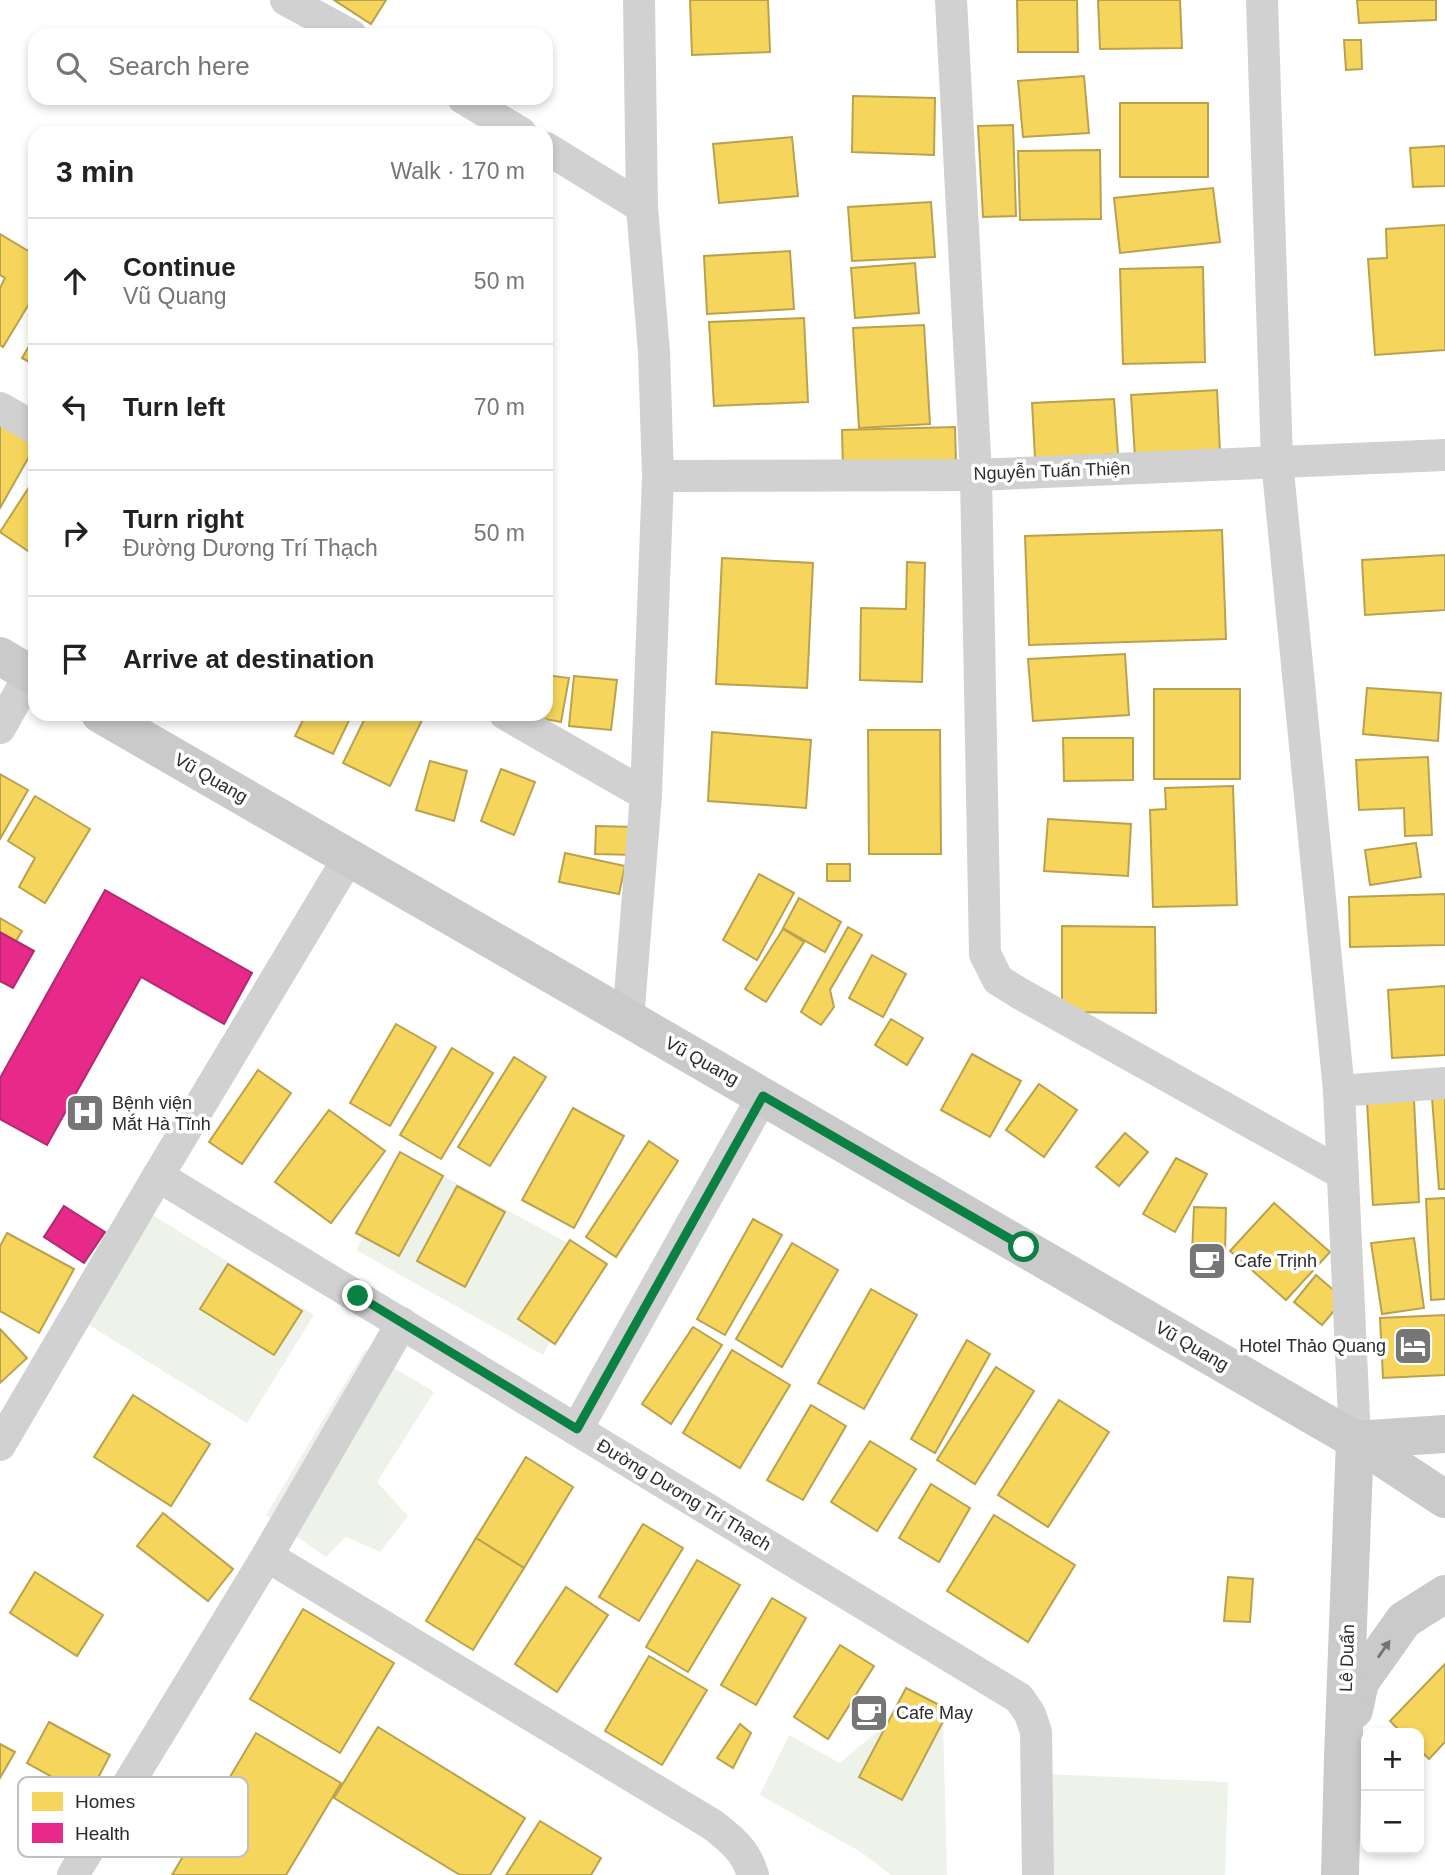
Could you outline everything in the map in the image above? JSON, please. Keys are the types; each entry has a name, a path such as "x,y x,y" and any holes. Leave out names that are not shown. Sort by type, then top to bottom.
{"main road":[{"name":"Vũ Quang","path":"112,721 1355,1440 1445,1499"},
{"path":"1355,1440 1445,1434"},
{"name":"Lê Duẩn","path":"1340,1875 1355,1440"},
{"path":"1343,1757 1360,1682 1404,1620 1445,1594"}],"street":[{"path":"286,0 338,28"},
{"path":"628,1020 646,795 658,476 654,352 642,206 639,0"},
{"path":"951,0 976,475 985,954 998,980 1343,1174"},
{"path":"1262,0 1277,461 1339,1091 1355,1440"},
{"path":"475,105 509,126"},
{"path":"553,152 642,206"},
{"path":"0,408 28,424"},
{"name":"Nguyễn Tuấn Thiện","path":"658,476 976,475 1445,455"},
{"path":"0,728 22,669"},
{"path":"517,721 646,795"},
{"path":"0,1446 349,857"},
{"path":"1339,1091 1445,1083"},
{"path":"577,1429 763,1096"},
{"name":"Đường Dương Trí Thạch","path":"158,1176 1018,1698 1030,1714 1036,1732 1038,1875"},
{"path":"133,1777 267,1556 402,1323"},
{"path":"267,1556 713,1825 737,1844 750,1864 753,1875"},
{"path":"73,1875 84,1857"}],"shaded area":[{"path":"410,1158 596,1258 543,1355 356,1250"},
{"path":"140,1207 314,1315 247,1423 73,1315"},
{"path":"365,1350 434,1392 377,1482 408,1516 380,1552 346,1537 326,1557 266,1515"},
{"path":"918,1697 943,1723 947,1875 891,1875 861,1852 760,1795 789,1735 840,1763"},
{"path":"1047,1774 1228,1782 1225,1875 1043,1875"}],"building: Homes":[{"path":"334,0 386,0 371,24"},
{"path":"690,0 768,0 770,52 692,55"},
{"path":"1017,0 1077,0 1078,52 1018,52"},
{"path":"1098,0 1180,0 1182,48 1100,49"},
{"path":"1357,0 1436,0 1436,20 1359,23"},
{"path":"1344,40 1361,40 1362,69 1346,70"},
{"path":"1084,76 1089,133 1023,137 1018,81"},
{"path":"853,96 935,98 934,155 852,152"},
{"path":"1120,103 1208,103 1208,177 1120,177"},
{"path":"1013,125 1016,216 983,217 978,126"},
{"path":"792,137 798,196 719,203 713,144"},
{"path":"1445,146 1445,186 1413,187 1410,148"},
{"path":"1100,150 1101,219 1020,220 1018,151"},
{"path":"1213,188 1220,242 1120,253 1114,198"},
{"path":"931,202 935,257 852,261 848,207"},
{"path":"1445,225 1445,350 1375,355 1368,259 1387,258 1386,229"},
{"path":"0,234 28,251 28,306 3,347 0,345 0,288 5,278 0,275"},
{"path":"790,251 794,309 707,314 704,256"},
{"path":"915,263 919,313 855,318 851,268"},
{"path":"1203,267 1205,362 1123,364 1120,269"},
{"path":"804,318 808,402 714,406 709,322"},
{"path":"924,325 930,424 859,428 853,328"},
{"path":"28,348 28,361 22,358"},
{"path":"1217,390 1220,452 1135,457 1131,395"},
{"path":"1114,399 1118,454 1035,458 1032,403"},
{"path":"0,419 28,435 28,458 0,508"},
{"path":"955,427 956,465 843,469 842,430"},
{"path":"28,489 28,551 0,532"},
{"path":"1222,530 1226,639 1029,645 1025,536"},
{"path":"1445,555 1445,610 1365,615 1362,560"},
{"path":"722,558 813,563 807,688 716,684"},
{"path":"907,562 925,563 922,682 860,680 861,608 906,609"},
{"path":"1125,654 1129,715 1033,721 1028,659"},
{"path":"553,676 569,678 561,722 553,721"},
{"path":"574,676 617,680 611,730 569,726"},
{"path":"1367,688 1441,693 1438,741 1363,734"},
{"path":"1154,689 1240,689 1240,779 1154,779"},
{"path":"302,721 349,721 333,754 295,736"},
{"path":"364,721 422,721 390,786 343,763"},
{"path":"868,730 940,730 941,854 869,854"},
{"path":"712,732 811,740 806,808 708,801"},
{"path":"1063,738 1133,738 1133,780 1064,781"},
{"path":"1428,757 1432,835 1405,836 1404,808 1359,810 1356,760"},
{"path":"430,761 467,771 454,821 416,810"},
{"path":"501,769 535,782 514,835 481,821"},
{"path":"0,774 28,790 0,839"},
{"path":"1233,786 1237,905 1153,907 1150,810 1166,809 1165,788"},
{"path":"35,796 90,829 45,903 19,887 35,858 8,841"},
{"path":"1048,819 1131,824 1128,876 1044,871"},
{"path":"596,826 637,827 637,855 595,854"},
{"path":"1416,843 1421,877 1370,885 1365,850"},
{"path":"565,853 625,866 619,894 559,882"},
{"path":"827,864 850,864 850,881 827,881"},
{"path":"759,874 794,893 757,960 723,940"},
{"path":"1445,894 1445,945 1350,947 1349,897"},
{"path":"799,898 841,922 825,952 783,928"},
{"path":"0,918 22,931 4,961 0,959"},
{"path":"1062,926 1155,927 1156,1013 1062,1012"},
{"path":"848,927 862,935 830,990 834,1007 821,1025 801,1012"},
{"path":"783,929 804,942 766,1002 745,989"},
{"path":"872,955 906,974 883,1017 849,998"},
{"path":"1445,986 1445,1055 1392,1058 1388,990"},
{"path":"891,1019 923,1038 907,1065 875,1045"},
{"path":"396,1024 436,1047 390,1126 350,1103"},
{"path":"452,1048 493,1073 441,1159 400,1135"},
{"path":"972,1054 1021,1081 990,1137 941,1110"},
{"path":"514,1057 546,1077 490,1166 458,1147"},
{"path":"258,1070 291,1093 242,1164 209,1142"},
{"path":"1039,1084 1077,1110 1044,1157 1006,1130"},
{"path":"1445,1097 1445,1189 1439,1189 1432,1098"},
{"path":"1414,1100 1419,1202 1373,1205 1367,1102"},
{"path":"573,1108 624,1136 574,1228 522,1200"},
{"path":"329,1110 385,1151 331,1223 275,1182"},
{"path":"1125,1133 1148,1152 1119,1186 1096,1167"},
{"path":"649,1141 678,1161 616,1257 586,1237"},
{"path":"400,1152 443,1176 399,1256 356,1233"},
{"path":"1176,1158 1207,1174 1175,1232 1143,1214"},
{"path":"457,1186 505,1212 465,1287 417,1261"},
{"path":"1445,1198 1445,1299 1431,1300 1426,1199"},
{"path":"1274,1203 1330,1252 1286,1300 1230,1251"},
{"path":"1194,1207 1226,1208 1225,1254 1192,1253"},
{"path":"753,1219 782,1235 725,1335 697,1319"},
{"path":"7,1233 74,1269 39,1333 0,1311 0,1246"},
{"path":"1414,1238 1424,1308 1382,1314 1371,1243"},
{"path":"570,1240 607,1264 555,1344 518,1319"},
{"path":"792,1243 838,1270 782,1367 736,1339"},
{"path":"228,1264 302,1311 274,1355 200,1309"},
{"path":"1316,1275 1344,1299 1322,1325 1294,1302"},
{"path":"871,1289 917,1315 864,1409 818,1383"},
{"name":"Hotel Thảo Quang","path":"1445,1315 1445,1375 1383,1378 1380,1318"},
{"path":"693,1327 722,1345 671,1424 642,1404"},
{"path":"0,1329 27,1358 0,1383"},
{"path":"967,1340 990,1354 935,1453 911,1439"},
{"path":"732,1350 790,1385 740,1468 683,1433"},
{"path":"996,1367 1034,1391 975,1484 937,1460"},
{"path":"133,1395 210,1444 171,1506 94,1457"},
{"path":"1059,1400 1109,1432 1048,1527 998,1495"},
{"path":"811,1405 846,1426 803,1500 767,1480"},
{"path":"870,1441 916,1469 877,1531 831,1502"},
{"path":"526,1457 573,1487 524,1568 476,1538"},
{"path":"931,1484 970,1508 939,1562 899,1538"},
{"path":"163,1513 233,1569 208,1601 137,1546"},
{"path":"994,1515 1075,1565 1028,1642 947,1591"},
{"path":"643,1524 683,1548 639,1621 599,1597"},
{"path":"476,1538 524,1568 473,1650 426,1621"},
{"path":"697,1560 740,1585 688,1672 646,1647"},
{"path":"35,1572 103,1615 77,1656 10,1613"},
{"path":"1228,1577 1253,1579 1250,1622 1224,1621"},
{"path":"566,1587 608,1615 557,1692 515,1664"},
{"path":"772,1598 806,1618 756,1705 721,1685"},
{"path":"303,1609 394,1663 340,1753 250,1699"},
{"path":"840,1645 874,1666 828,1739 794,1717"},
{"path":"649,1656 707,1690 662,1765 605,1731"},
{"path":"1445,1664 1445,1742 1429,1759 1424,1754 1424,1728 1397,1728 1390,1721"},
{"path":"906,1688 949,1710 902,1800 859,1777"},
{"path":"49,1722 110,1755 98,1777 52,1777 27,1763"},
{"path":"740,1724 751,1733 733,1768 717,1758"},
{"path":"378,1727 525,1818 490,1875 460,1875 334,1798"},
{"path":"256,1733 341,1783 286,1875 172,1875 183,1857 248,1857 248,1777 230,1777"},
{"path":"0,1744 15,1752 0,1778"},
{"path":"540,1821 601,1858 591,1875 506,1875"}],"building: Health":[{"path":"105,890 252,973 224,1024 141,977 47,1145 0,1119 0,1078"},
{"path":"0,932 34,951 13,988 0,981"},
{"path":"64,1206 105,1232 84,1263 44,1237"}],"place":[{"name":"Bệnh viện Mắt Hà Tĩnh","path":"85,1113"},
{"name":"Cafe Trịnh","path":"1207,1261"},
{"name":"Hotel Thảo Quang","path":"1413,1346"},
{"name":"Cafe May","path":"869,1713"}],"route":[{"path":"358,1296 577,1429 763,1096 1024,1247"}]}
